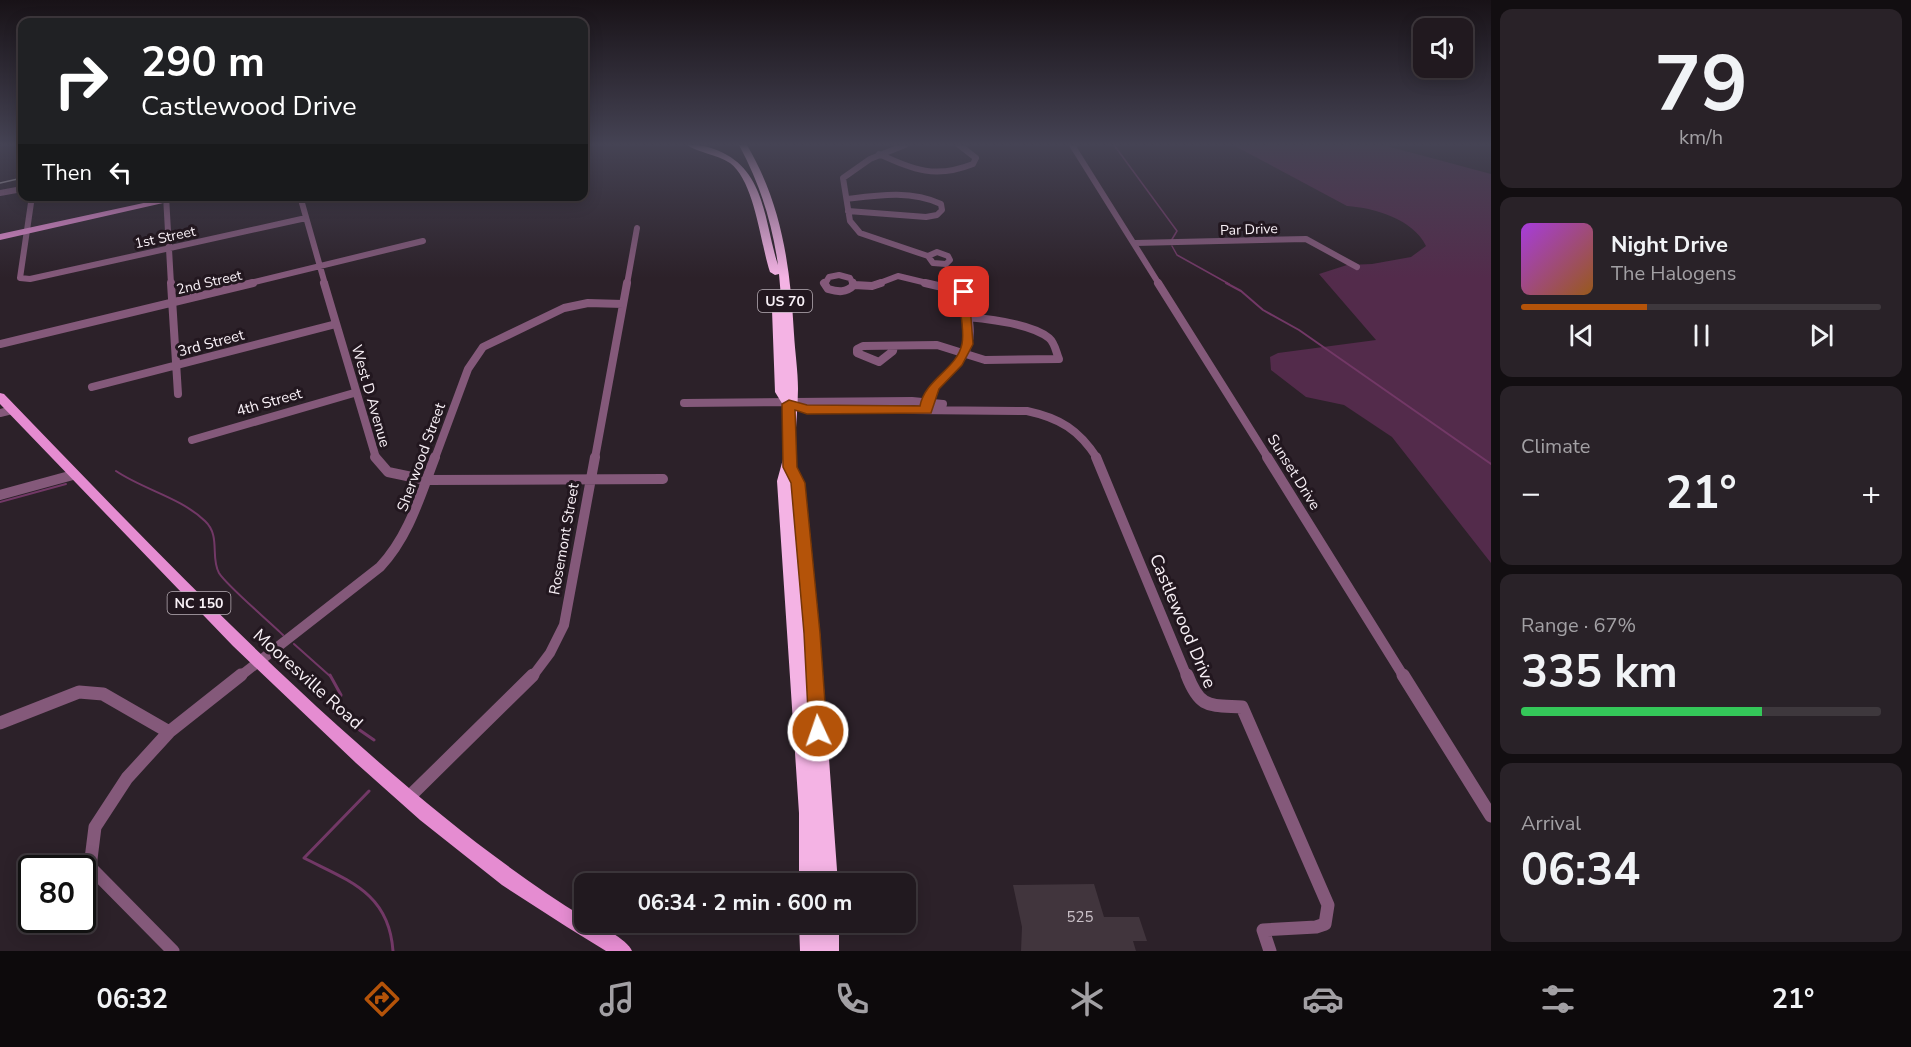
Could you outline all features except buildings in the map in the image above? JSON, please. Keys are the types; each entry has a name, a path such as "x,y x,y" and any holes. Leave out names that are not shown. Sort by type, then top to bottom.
{"highway":[{"name":"US 70","path":"751,189 775,272 781,392 789,404"},
{"path":"757,189 762,205 775,272"},
{"name":"US 70","path":"764,189 781,252 792,391 789,404 790,467 784,481 808,813 809,873"},
{"name":"US 70","path":"790,467 798,483 812,633 827,873"},
{"path":"809,933 810,951"},
{"path":"829,933 829,951"}],"main road":[{"path":"0,237 157,201"},
{"name":"Mooresville Road","path":"0,397 6,412 73,475 258,664 409,797 494,868 623,951"}],"street":[{"path":"845,189 849,221 860,233 928,256"},
{"name":"Sunset Drive","path":"1101,189 1491,816"},
{"path":"0,193 18,190"},
{"path":"847,199 916,196 931,198 941,204 942,210 937,215 926,217 848,211"},
{"path":"28,231 31,201"},
{"path":"166,201 178,394"},
{"name":"West D Avenue","path":"301,201 354,393 373,455 380,466 403,477 426,480 663,479"},
{"name":"1st Street","path":"28,231 20,278 30,279 306,218"},
{"name":"Rosemont Street","path":"409,797 526,684 546,661 557,643 564,625 637,228"},
{"name":"Par Drive","path":"1135,243 1306,239 1357,267"},
{"name":"2nd Street","path":"0,344 423,241"},
{"path":"854,285 872,286 898,276 964,292 968,336 964,353 938,381 927,407"},
{"name":"Sherwood Street","path":"173,951 90,867 95,827 127,778 169,732 380,567 396,550 408,529 468,369 483,347 564,308 588,303 623,304"},
{"path":"894,346 937,345 985,360 1059,358 1052,340 1047,336 994,320 967,317"},
{"name":"3rd Street","path":"92,387 336,324"},
{"name":"4th Street","path":"192,440 354,393"},
{"name":"Castlewood Drive","path":"684,404 789,404 807,409 927,407 1034,411 1057,418 1083,437 1098,460 1195,696 1206,705 1237,705 1244,712 1328,905 1325,924 1316,927 1263,930 1270,951"},
{"path":"0,495 73,475"},
{"path":"0,723 79,692 103,694 169,732"}],"shaded area":[{"path":"1316,189 1491,189 1491,563 1392,437 1344,405 1306,397 1271,370 1270,357 1278,353 1376,340 1319,274 1347,265 1372,264 1411,257 1426,246 1420,237 1403,222 1381,212 1347,206"}],"waterway":[{"path":"1147,189 1177,231 1171,241"},
{"path":"1172,246 1177,255 1229,284"},
{"path":"1226,283 1241,291 1263,310 1299,330 1491,464"},
{"path":"116,471 184,506 205,521 213,533 216,567 219,573 239,595 283,635"},
{"path":"0,502 66,484"},
{"path":"294,644 331,677"},
{"path":"330,675 341,695 335,713 374,740"},
{"path":"369,791 304,858 351,882 375,902 384,915 390,931 393,951"}],"route":[{"path":"818,731 812,633 798,483 790,467 789,404 807,409 927,410 933,387 957,362 968,344 964,292"}]}
